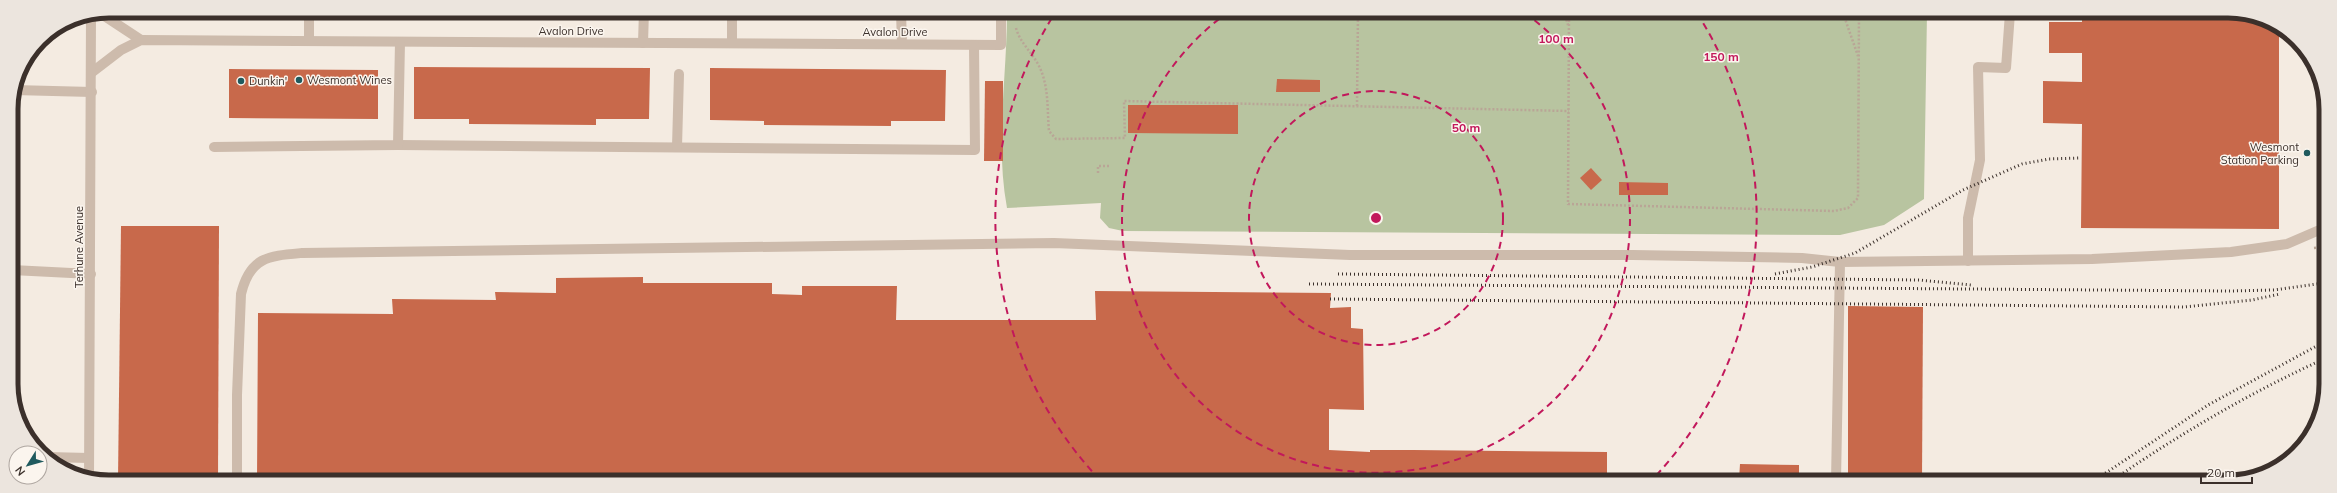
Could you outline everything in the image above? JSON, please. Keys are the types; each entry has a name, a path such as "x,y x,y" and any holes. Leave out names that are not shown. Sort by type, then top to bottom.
{"street":[{"path":"108,18 141,40"},
{"path":"309,18 309,41"},
{"path":"643,43 644,18"},
{"path":"732,18 732,43"},
{"path":"902,18 902,44"},
{"name":"Avalon Drive","path":"91,73 121,50 141,40 1001,45 1001,18"},
{"path":"1968,261 1968,218 1977,183 1980,160 1978,67 2006,68 2010,18"},
{"name":"Terhune Avenue","path":"89,473 92,92 91,20"},
{"path":"398,145 400,42"},
{"path":"214,147 398,145 975,150 974,45"},
{"path":"677,147 679,74"},
{"path":"20,90 92,92"},
{"path":"237,475 237,395 241,294 244,279 250,270 257,263 274,256 302,253 1054,243 1350,255 1632,255 1802,258 1840,262 1968,261 2092,259 2231,252 2287,244 2319,230"},
{"path":"1836,475 1840,262"},
{"path":"18,270 91,274"},
{"path":"56,457 90,458"}],"path":[{"path":"1357,106 1358,18"},
{"path":"1566,18 1569,30"},
{"path":"1568,18 1568,204 1842,211 1848,208 1858,198 1859,18"},
{"path":"1845,18 1859,60"},
{"path":"1015,26 1021,41 1034,57 1042,72 1047,90 1049,131 1056,139 1125,138 1124,101 1569,111"},
{"path":"1098,173 1098,166 1109,166"}],"green space":[{"path":"1007,18 1927,18 1924,199 1884,225 1840,235 1123,231 1109,228 1100,218 1101,203 1007,208 1002,159 1002,110"}],"building":[{"path":"2082,18 2228,18 2257,23 2268,27 2279,34 2279,229 2081,228 2082,124 2043,123 2043,81 2082,82 2082,53 2049,53 2049,22 2082,22"},
{"path":"414,67 650,68 649,119 596,119 596,125 469,124 469,119 414,119"},
{"path":"710,68 946,70 945,121 891,121 891,126 764,125 764,121 710,120"},
{"path":"229,69 378,70 378,119 229,118"},
{"path":"1277,79 1320,80 1320,92 1276,92"},
{"path":"985,81 1003,81 1003,161 984,161"},
{"path":"1128,105 1238,105 1238,134 1128,133"},
{"path":"1591,168 1602,180 1591,190 1580,178"},
{"path":"1619,182 1668,183 1668,195 1619,195"},
{"path":"121,226 219,226 218,475 118,475"},
{"path":"643,277 643,283 772,283 772,294 802,295 802,286 897,286 896,320 1096,320 1095,291 1331,293 1330,308 1351,307 1351,328 1363,329 1364,410 1329,409 1329,450 1370,452 1370,450 1607,452 1607,475 257,475 258,313 393,314 392,299 496,300 495,292 556,293 556,278"},
{"path":"1848,306 1923,307 1922,475 1848,475"},
{"path":"1740,464 1799,465 1799,475 1739,475"}],"railway":[{"path":"1775,274 1812,267 1855,253 1963,190 2022,164 2049,159 2081,158"},
{"path":"1338,274 1919,280 1971,285"},
{"path":"1309,284 2230,291 2274,290 2319,284"},
{"path":"1330,299 2184,307 2252,300 2280,294"},
{"path":"2103,475 2208,405 2319,345"},
{"path":"2121,475 2188,431 2241,400 2319,361"}],"place":[{"name":"Wesmont Wines","path":"299,80"},
{"name":"Dunkin'","path":"241,81"},
{"name":"Wesmont Station Parking","path":"2307,153"}]}
